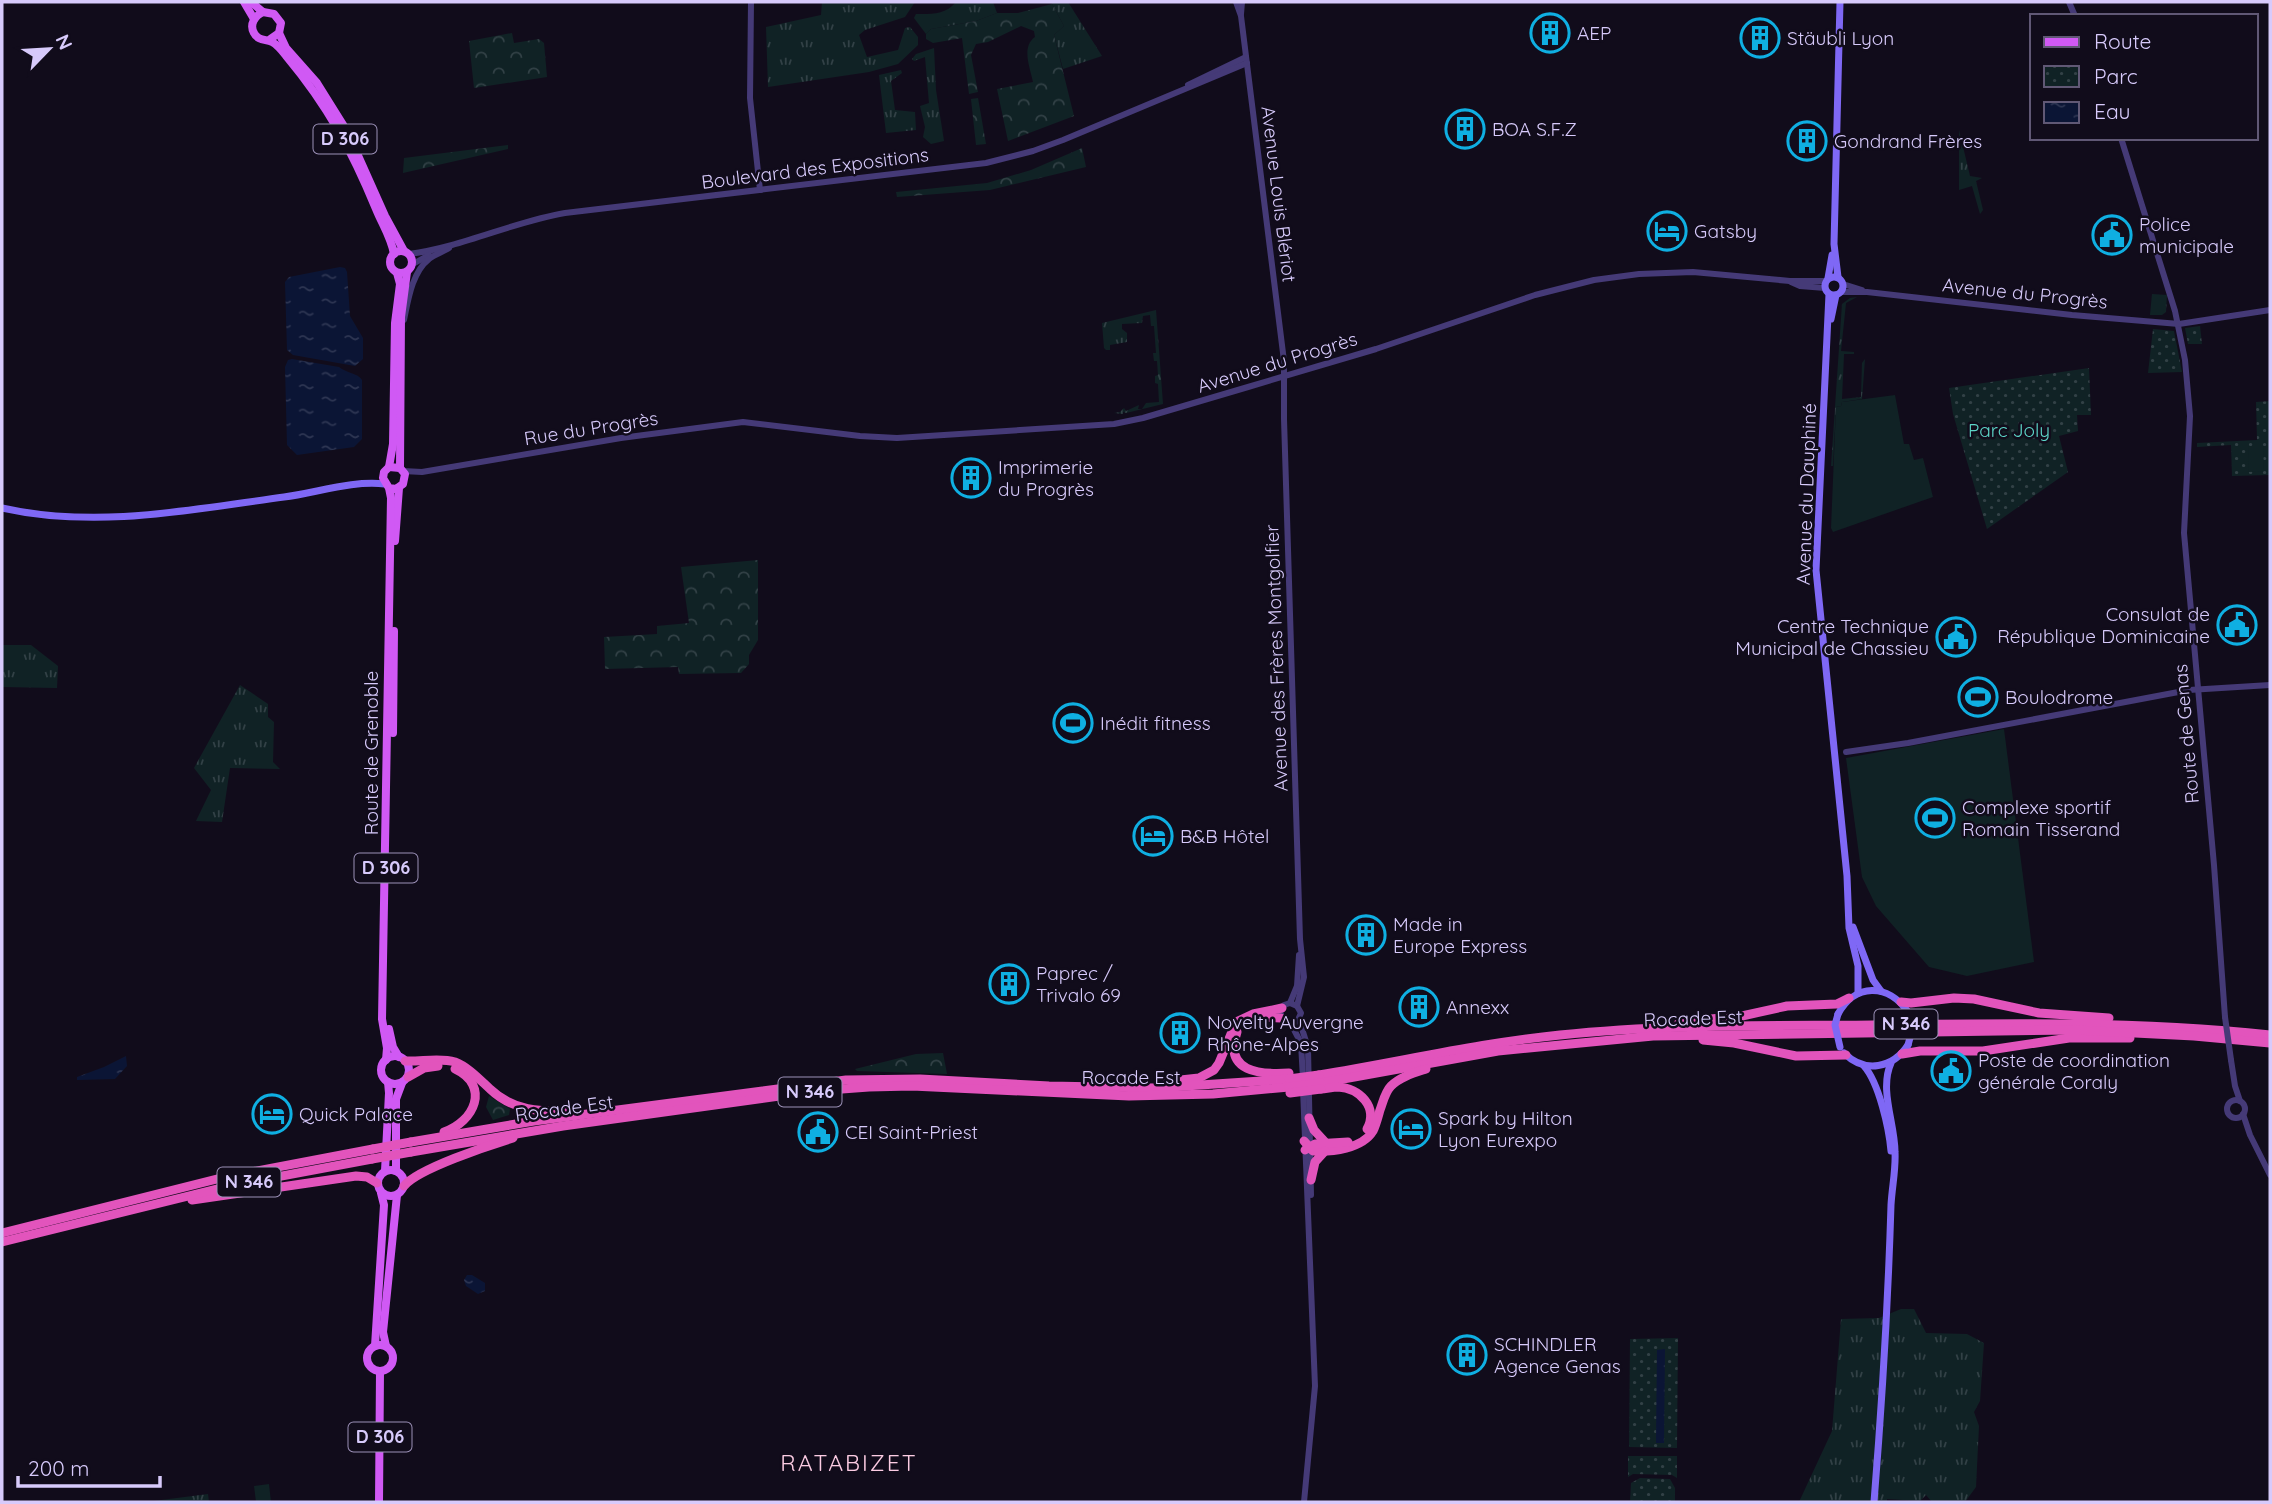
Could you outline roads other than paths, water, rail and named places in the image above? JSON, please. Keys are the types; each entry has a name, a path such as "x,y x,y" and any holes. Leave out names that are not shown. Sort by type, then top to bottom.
{"highway":[{"path":"1631,1029 1640,1025 1742,1016 1787,1006 1837,1004 1853,996"},
{"path":"1901,1002 1974,999 2052,1014 2178,1023 2182,1027"},
{"path":"1287,1009 1245,1022 1237,1032 1234,1051 1240,1064 1251,1072 1270,1074 1289,1083 1320,1079 1352,1090 1363,1097 1370,1108 1370,1123 1365,1134 1353,1141 1325,1147 1315,1162 1311,1180"},
{"path":"1096,1088 1103,1084 1157,1083 1207,1075 1219,1063 1236,1022 1253,1014 1287,1009"},
{"name":"Rocade Est","path":"1320,1079 1421,1053 1429,1055 1533,1038 1631,1029 2035,1023 2182,1027 2270,1035"},
{"name":"Rocade Est","path":"411,1147 815,1091 912,1086 1129,1096 1213,1094 1536,1046 1653,1036 2020,1030 2194,1036 2270,1043"},
{"path":"1653,1036 1660,1040 1718,1041 1796,1056 1846,1055"},
{"path":"1902,1054 1920,1051 1976,1052 2069,1038 2187,1040 2194,1036"},
{"path":"402,1059 455,1062 509,1103 530,1110 615,1110"},
{"path":"1306,1146 1355,1145 1364,1140 1372,1132 1384,1097 1392,1085 1445,1061"},
{"path":"405,1080 429,1066 452,1067 467,1077 475,1095 472,1112 460,1125 411,1147"},
{"name":"Rocade Est","path":"2,1233 225,1177 372,1154 615,1110 810,1084 920,1079 1096,1088 1289,1083"},
{"path":"1310,1118 1325,1147"},
{"path":"404,1186 416,1175 503,1141 563,1126"},
{"name":"Rocade Est","path":"2,1242 372,1154"},
{"path":"128,1210 356,1176 366,1177 377,1183"}],"main road":[{"path":"244,2 254,19"},
{"path":"251,2 263,12"},
{"name":"Avenue du Dauphiné","path":"1840,2 1833,286 1817,511 1816,570 1847,876 1849,928 1858,966 1853,996"},
{"path":"263,12 271,12 281,23 279,33 269,40 256,36 252,26 254,19 263,12"},
{"name":"D 306","path":"279,33 286,48 317,83 347,131 385,216 407,253"},
{"name":"D 306","path":"269,40 282,50 335,121 356,160 389,235 394,254"},
{"path":"386,482 393,444 395,323 402,273 413,264 407,253 394,254 390,259 390,266 402,273"},
{"path":"389,467 401,469 402,273"},
{"name":"Route de Grenoble","path":"401,469 402,485 395,552 386,988 389,1035 394,1049 402,1059"},
{"path":"2,508 31,515 79,519 122,518 360,485 386,482 402,485"},
{"name":"Route de Grenoble","path":"386,482 388,738 382,1019 387,1048 386,1060"},
{"name":"Avenue du Dauphiné","path":"1848,906 1852,926 1865,960 1881,991"},
{"path":"1864,1066 1878,1067 1891,1063 1902,1054 1912,1034 1908,1012 1901,1002 1881,991 1869,990 1853,996 1838,1014 1835,1025 1840,1047 1846,1055 1871,1073 1886,1121 1893,1173"},
{"path":"386,1346 375,1346 368,1351 366,1360 373,1370 380,1372 389,1368 393,1361 393,1354 386,1346 383,1332 384,1312 397,1195 404,1186 396,1171 396,1099 405,1080 409,1068 402,1059 386,1060 381,1070 382,1077 392,1084 405,1080"},
{"path":"1874,1502 1896,1154 1886,1077 1891,1063"},
{"path":"375,1346 384,1205 377,1183 385,1171 389,1093 387,1082"},
{"path":"385,1171 396,1171"},
{"path":"381,1193 388,1196 397,1195"},
{"name":"D 306","path":"379,1502 380,1372"}],"street":[{"path":"751,2 750,98 760,190"},
{"name":"Avenue Louis Blériot","path":"1236,2 1241,16"},
{"name":"Avenue Louis Blériot","path":"1242,2 1241,16 1284,376"},
{"name":"Boulevard des Expositions","path":"413,264 460,243 554,215 995,161 1052,144 1166,97 1246,60"},
{"name":"Route de Genas","path":"2122,140 2179,324 2185,360 2190,416 2184,533 2214,861 2225,1017 2235,1086 2240,1101"},
{"name":"Boulevard des Expositions","path":"407,253 460,243"},
{"name":"Boulevard des Expositions","path":"401,331 416,276 422,265 428,259 460,243"},
{"name":"Avenue du Progrès","path":"766,424 897,438 1096,426 1143,418 1559,288 1620,276 1700,272 2072,315 2179,324 2270,310"},
{"name":"Avenue des Frères Montgolfier","path":"1284,376 1300,939 1297,986 1287,1009 1301,1013 1299,1019 1308,1048 1310,1118 1306,1146 1311,1180 1310,1222"},
{"name":"Rue du Progrès","path":"401,469 422,472 718,424 766,424"},
{"name":"Rue du Progrès","path":"402,485 422,472"},
{"path":"1846,752 2197,689 2270,685"},
{"path":"1287,1009 1291,1024 1299,1019"},
{"name":"Avenue des Frères Montgolfier","path":"1291,1024 1297,1031 1302,1053 1315,1386 1304,1502"},
{"path":"2235,1086 2227,1111 2249,1135"},
{"path":"2230,1102 2240,1101 2245,1107 2243,1114 2249,1135 2270,1175"},
{"path":"2234,1118 2243,1114"}],"water":[{"path":"340,267 347,272 350,316 363,338 363,359 355,366 293,355 287,350 285,282 289,277"},
{"path":"288,360 339,367 362,380 362,439 354,447 297,455 287,445 285,367"},
{"path":"126,1056 127,1066 115,1079 77,1080 77,1077"},
{"path":"467,1275 485,1283 485,1291 478,1294 466,1286 464,1280"},
{"path":"1665,1349 1664,1443 1656,1443 1657,1350"}],"place":[{"name":"AEP","path":"1550,33"},
{"name":"Stäubli Lyon","path":"1760,38"},
{"name":"BOA S.F.Z","path":"1465,129"},
{"name":"Gondrand Frères","path":"1807,141"},
{"name":"Gatsby","path":"1667,231"},
{"name":"Police municipale","path":"2112,235"},
{"name":"Imprimerie du Progrès","path":"971,478"},
{"name":"Consulat de République Dominicaine","path":"2237,625"},
{"name":"Centre Technique Municipal de Chassieu","path":"1956,637"},
{"name":"Boulodrome","path":"1978,697"},
{"name":"Inédit fitness","path":"1073,723"},
{"name":"Complexe sportif Romain Tisserand","path":"1935,818"},
{"name":"B&B Hôtel","path":"1153,836"},
{"name":"Made in Europe Express","path":"1366,935"},
{"name":"Paprec / Trivalo 69","path":"1009,984"},
{"name":"Annexx","path":"1419,1007"},
{"name":"Novelty Auvergne Rhône-Alpes","path":"1180,1033"},
{"name":"Poste de coordination générale Coraly","path":"1951,1071"},
{"name":"Quick Palace","path":"272,1114"},
{"name":"Spark by Hilton Lyon Eurexpo","path":"1411,1129"},
{"name":"CEI Saint-Priest","path":"818,1132"},
{"name":"SCHINDLER Agence Genas","path":"1467,1355"}],"district":[{"name":"RATABIZET","path":"849,1463"}],"park label":[{"name":"Parc Joly","path":"2009,430"}]}
